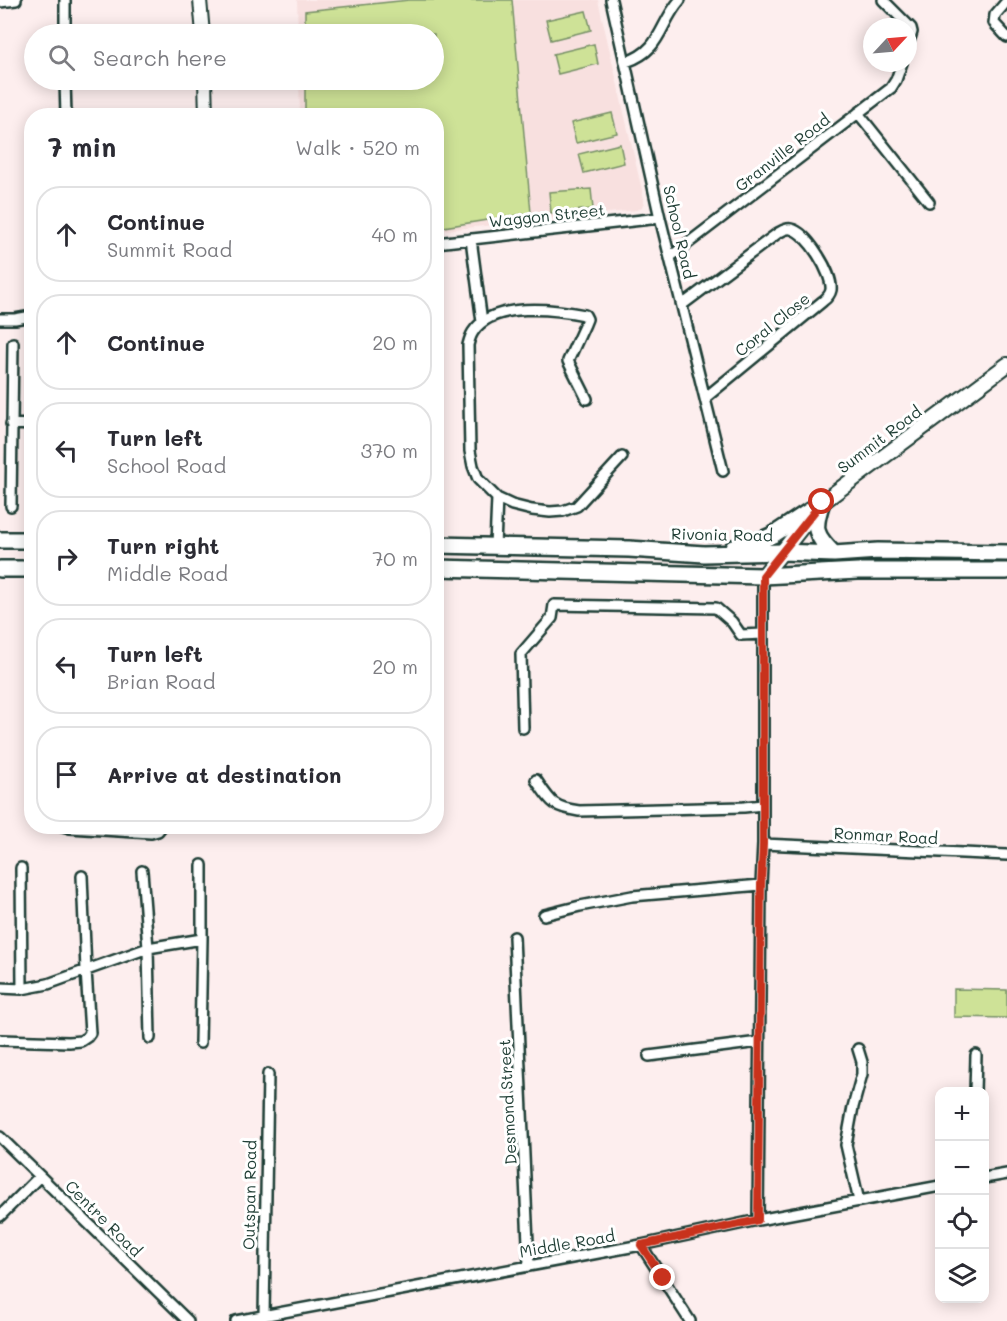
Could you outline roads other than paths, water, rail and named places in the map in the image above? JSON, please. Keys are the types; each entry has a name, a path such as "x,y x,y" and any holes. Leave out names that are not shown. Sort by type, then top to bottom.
{"main road":[{"name":"Summit Road","path":"763,576 821,503 1007,365"},
{"path":"821,503 816,526 819,537 834,554"},
{"path":"704,554 764,539 821,503"},
{"path":"0,540 24,540"},
{"name":"Rivonia Road","path":"444,545 629,549 704,554 782,552 834,554 878,551 1007,553"},
{"path":"444,568 763,576 858,571 1007,571"},
{"path":"0,569 24,569"}],"street":[{"path":"0,2 16,0"},
{"path":"64,0 65,24"},
{"path":"200,0 202,24"},
{"name":"School Road","path":"611,0 660,218 723,471"},
{"path":"626,62 647,52 680,0"},
{"path":"883,0 900,18"},
{"path":"1007,1 995,15 994,23 1007,37"},
{"name":"Granville Road","path":"670,257 891,88 899,72"},
{"path":"65,90 66,108"},
{"path":"205,90 206,108"},
{"path":"858,113 929,202"},
{"name":"Waggon Street","path":"444,242 660,218"},
{"name":"Coral Close","path":"682,306 785,229 796,231 808,242 827,270 830,281 831,291 828,297 705,398"},
{"path":"471,239 482,322"},
{"path":"588,399 568,361 587,319 585,315 564,311 524,309 493,316 482,322 473,332 468,345 470,451 478,479 497,498 512,505 532,510 562,511 577,506 622,457"},
{"path":"0,319 24,317"},
{"path":"11,506 13,343"},
{"path":"11,423 24,424"},
{"path":"495,546 497,498"},
{"path":"758,1220 763,844 763,576"},
{"path":"523,728 521,654 552,618 554,605 716,608 732,622 741,635 763,634"},
{"path":"536,780 551,802 566,809 579,811 762,805"},
{"name":"Ronmar Road","path":"763,844 1007,855"},
{"path":"201,1042 202,865"},
{"path":"21,868 22,989"},
{"path":"142,871 148,948 150,1038"},
{"path":"0,1040 69,1042 81,1041 90,1033 82,876"},
{"path":"544,915 632,896 761,885"},
{"name":"Desmond Street","path":"514,937 529,1265"},
{"path":"0,988 22,989 60,980 148,948 202,939"},
{"path":"649,1056 759,1042"},
{"path":"858,1049 862,1062 862,1074 846,1145 859,1201"},
{"path":"975,1087 976,1054"},
{"name":"Outspan Road","path":"264,1316 268,1074"},
{"name":"Centre Road","path":"0,1137 188,1321"},
{"path":"989,1177 1007,1174"},
{"path":"0,1216 40,1176"},
{"name":"Middle Road","path":"236,1321 935,1187"},
{"path":"641,1245 690,1321"}]}
